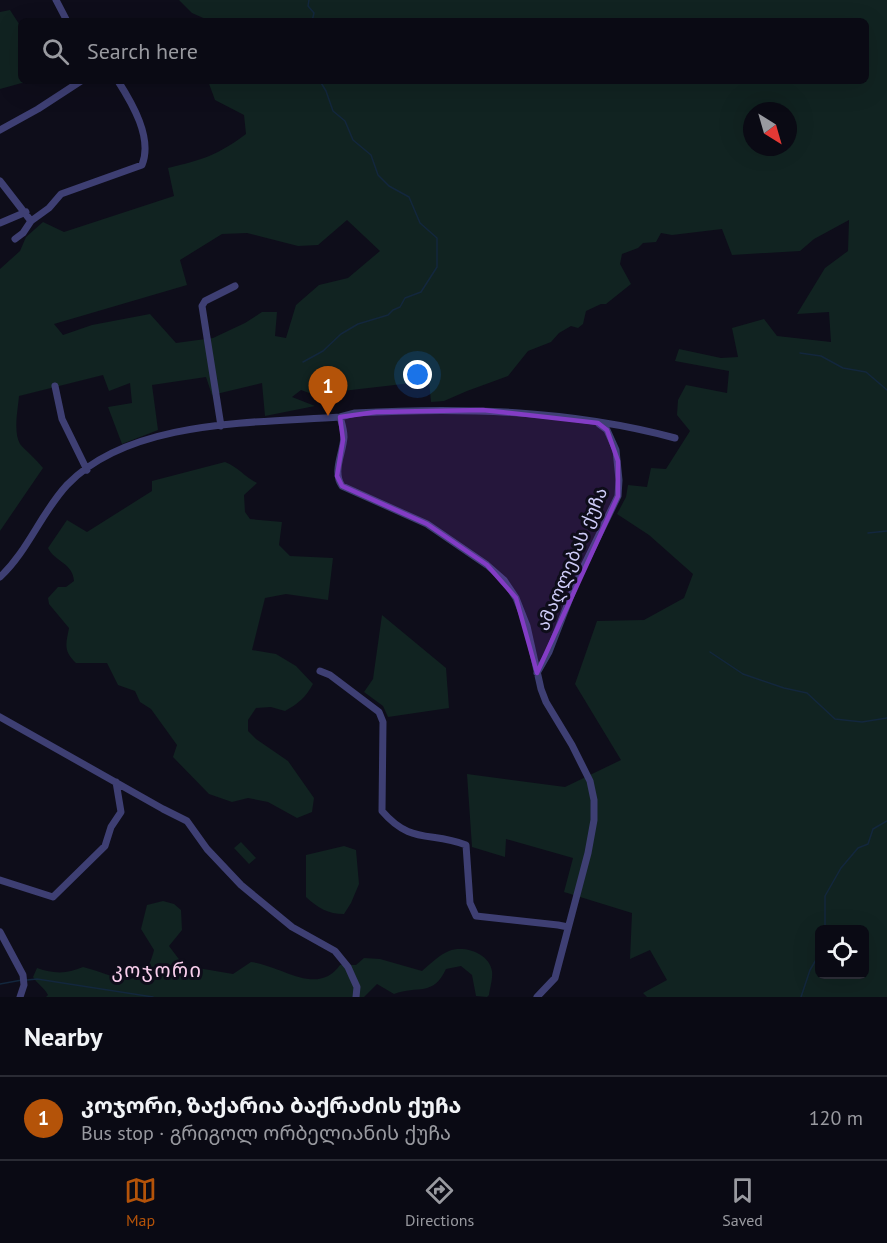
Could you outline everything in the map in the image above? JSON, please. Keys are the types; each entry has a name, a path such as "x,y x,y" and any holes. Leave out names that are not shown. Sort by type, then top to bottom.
{"street":[{"path":"56,0 66,18"},
{"path":"0,129 38,109 76,84"},
{"path":"15,239 61,194 142,165 145,158 143,138 134,107 120,84"},
{"path":"0,182 31,221"},
{"path":"0,223 26,212"},
{"path":"221,426 202,306 205,301 235,286"},
{"path":"55,386 62,419 87,470"},
{"path":"0,577 14,561 68,484 120,449 160,436 203,427 340,417 355,413 483,410 639,428 675,438"},
{"path":"340,417 344,431 337,476 339,482 348,489 427,524 487,565 504,580 516,598 527,626 546,702 577,754 590,782 594,800 594,820 588,853 555,978 537,997"},
{"name":"ამაღლებას ქუჩა","path":"537,673 549,652 577,580 618,496 616,450 607,430 598,423"},
{"path":"320,671 330,675 379,712 383,722 382,811 397,827 406,832 466,845 470,903 476,916 568,927"},
{"path":"0,717 183,818 195,830 207,849 241,885 292,927 334,951 348,967 357,987 356,997"},
{"path":"0,880 53,897 105,846 111,827 121,812 116,782"},
{"path":"0,932 23,975 24,986 20,997"}],"highlighted area":[{"path":"483,410 598,423 607,430 618,461 618,496 537,673 516,598 487,565 427,524 342,486 337,476 343,440 340,417 376,412"}],"green space":[{"path":"179,0 887,0 887,997 647,997 643,993 667,980 650,950 630,959 632,913 564,892 573,858 506,839 505,857 472,847 467,774 565,787 621,760 575,684 597,621 644,620 684,598 693,574 649,535 617,514 626,497 628,485 647,487 651,468 666,469 690,431 677,415 678,400 686,385 727,393 729,371 675,361 679,349 721,358 738,357 732,328 764,319 777,336 831,342 829,312 797,314 825,268 848,251 849,220 814,239 800,251 732,255 722,229 672,235 661,233 656,242 643,243 638,248 622,254 620,264 631,284 606,304 586,311 583,324 578,328 571,326 559,333 551,342 528,351 508,376 444,401 431,402 429,381 334,392 323,398 301,390 292,397 315,406 265,416 262,383 212,395 206,377 152,385 158,430 122,444 108,407 132,403 130,383 109,391 103,375 19,396 16,420 18,439 43,468 0,531 0,269 20,251 26,237 43,222 64,232 174,196 168,168 209,156 246,134 244,115 215,100 209,84 869,84 869,18 203,18 192,13","holes":["347,220 380,251 348,278 319,285 296,305 286,338 275,336 277,312 262,312 213,338 176,343 150,314 92,325 63,335 54,324 187,285 180,260 222,234 247,233 298,246 318,245"]},
{"path":"10,10 18,22 18,84 0,89 0,12"},
{"path":"225,462 257,483 244,495 245,512 250,519 282,522 279,545 290,556 333,558 328,600 286,594 265,598 252,650 276,654 296,666 313,684 301,700 285,711 271,707 256,708 248,720 248,731 288,761 314,798 312,812 297,818 268,802 248,798 232,802 209,794 173,757 177,745 151,709 140,702 135,691 118,685 107,663 76,663 72,659 66,647 69,628 49,604 48,598 58,587 66,587 74,581 67,566 48,548 67,520 87,532 152,491 152,481"},
{"path":"382,615 446,668 449,708 388,717 383,706 364,692 373,679"},
{"path":"241,842 256,858 249,864 234,848"},
{"path":"344,846 356,850 359,884 344,914 324,910 306,897 306,855"},
{"path":"163,901 174,904 181,910 182,930 169,946 181,962 192,967 233,974 251,962 299,977 321,979 331,974 340,965 356,965 364,958 380,959 422,971 445,953 462,949 481,955 490,965 492,980 489,995 487,997 476,996 472,975 461,966 446,969 436,983 424,989 394,994 377,984 364,997 46,997 48,995 33,977 37,968 60,972 83,967 126,979 135,978 143,973 154,950 141,929 147,905"}],"waterway":[{"path":"309,0 308,6 314,13 313,18"},
{"path":"303,362 323,351 341,334 358,324 388,315 400,307 405,298 421,292 437,267 437,238 420,223 409,197 389,186 378,175 371,155 353,140 345,121 333,111 322,84"},
{"path":"800,353 821,356 843,368 866,372 887,390"},
{"path":"868,533 887,531"},
{"path":"710,652 743,674 807,693 835,719 862,722 887,718"},
{"path":"825,925 825,896 841,868 858,848 868,844 873,829 887,821"},
{"path":"801,997 815,962"},
{"path":"27,980 37,979 153,997"},
{"path":"0,984 22,980"}],"place":[{"name":"კოჯორი, ზაქარია ბაქრაძის ქუჩა","path":"328,416"}],"district":[{"name":"კოჯორი","path":"157,970"}]}
